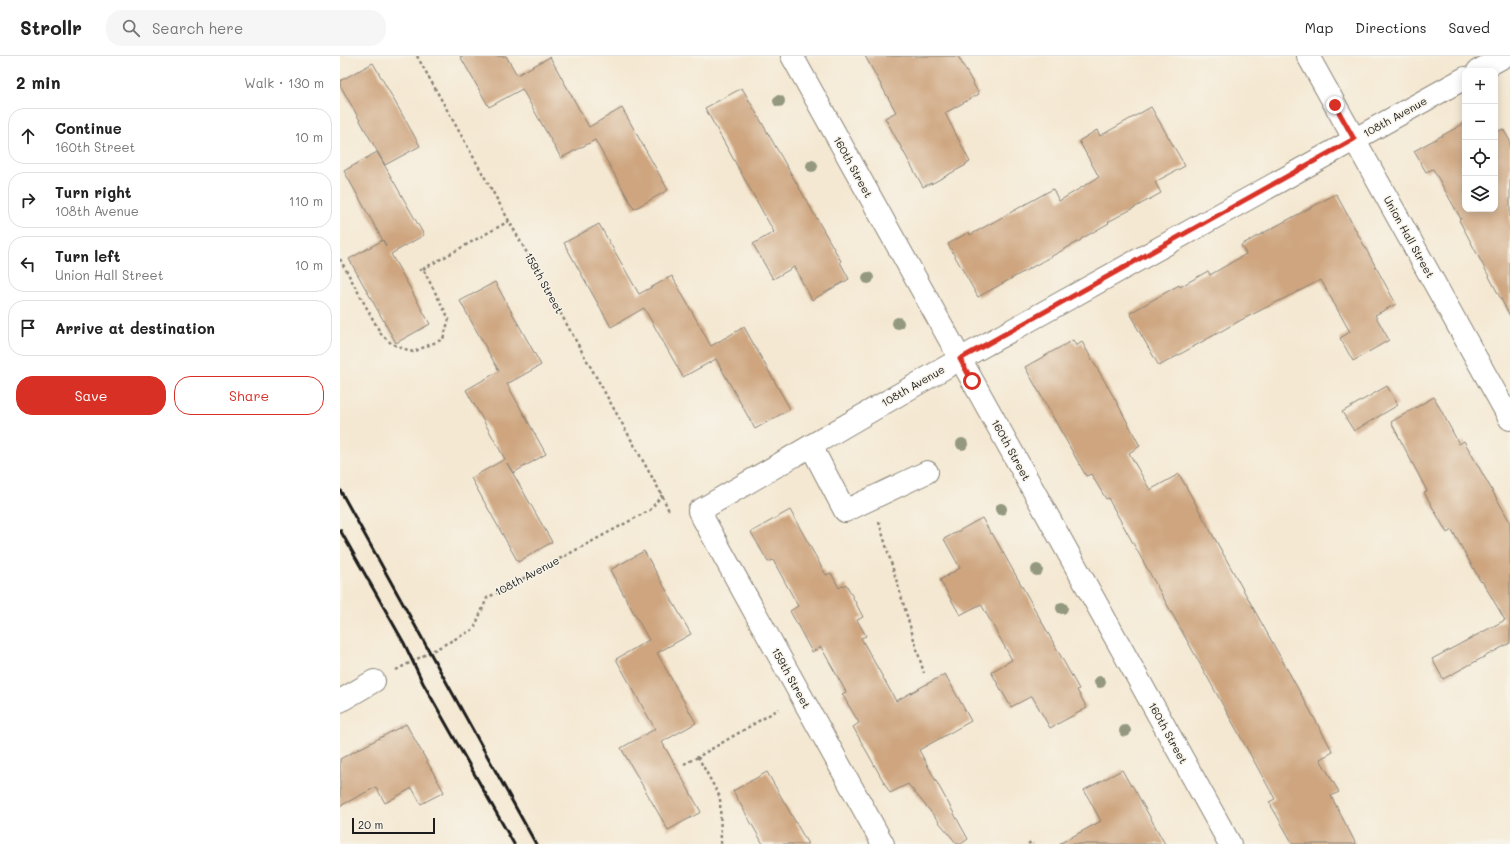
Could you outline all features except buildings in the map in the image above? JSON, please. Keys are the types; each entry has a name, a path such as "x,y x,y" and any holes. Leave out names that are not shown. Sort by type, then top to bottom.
{"street":[{"name":"160th Street","path":"792,56 1230,844"},
{"name":"Union Hall Street","path":"1308,56 1510,419"},
{"path":"1483,68 1505,56"},
{"name":"108th Avenue","path":"699,511 960,359 1462,80"},
{"path":"811,446 845,511 927,472"},
{"name":"159th Street","path":"699,511 883,844"},
{"path":"340,701 374,681"}],"path":[{"name":"159th Street","path":"416,56 662,495 669,511"},
{"path":"417,271 509,221"},
{"path":"340,259 381,334 392,344 413,352 443,339 449,319 423,269"},
{"name":"108th Avenue","path":"374,681 474,629 487,598 650,510 662,495"},
{"path":"873,498 924,673"},
{"path":"684,764 780,709"},
{"path":"698,757 720,797 721,844"},
{"path":"1028,844 1031,842 1032,844"}],"railway":[{"path":"340,490 536,844"},
{"path":"340,530 404,643 423,683 514,844"}],"route":[{"path":"972,381 960,359 1354,139 1335,105"}]}
